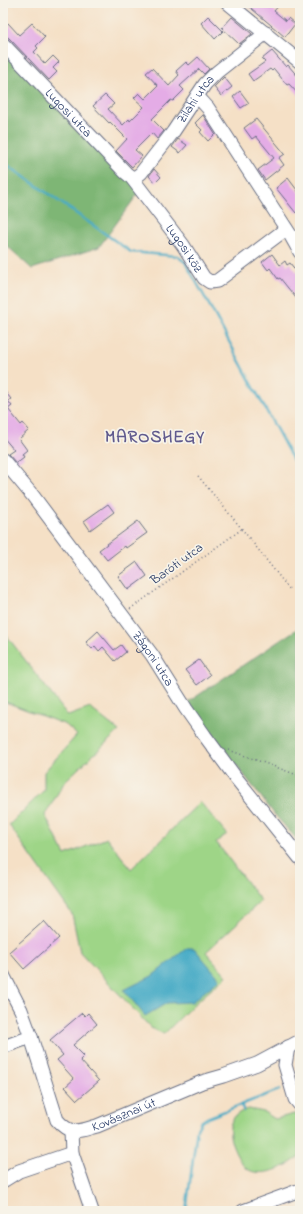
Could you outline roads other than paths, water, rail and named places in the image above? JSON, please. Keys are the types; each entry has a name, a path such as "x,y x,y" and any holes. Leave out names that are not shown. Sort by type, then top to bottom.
{"street":[{"path":"235,5 300,62"},
{"name":"Zilahi utca","path":"134,177 141,173 173,132 205,84 217,72 266,33"},
{"name":"Lugosi utca","path":"3,44 121,168 134,177"},
{"path":"197,96 208,108 300,252"},
{"name":"Lugosi köz","path":"134,177 183,245 204,278 210,282 217,281 286,229"},
{"name":"Zágoni utca","path":"3,460 33,496 152,655 186,709 210,743 300,858"},
{"path":"3,976 21,1010 57,1120 64,1128 71,1131 72,1153 92,1211"},
{"path":"3,1047 30,1037"},
{"name":"Kovásznai út","path":"71,1131 97,1126 202,1082 257,1064 300,1041"},
{"path":"288,1048 285,1064 295,1099 300,1105"},
{"path":"276,1054 283,1090"},
{"path":"3,1181 19,1171 72,1153"},
{"path":"242,1211 300,1190"}],"water":[{"path":"187,948 194,948 220,979 192,1002 167,1003 145,1016 124,990 152,976"}],"waterway":[{"path":"3,162 131,252 177,256 185,262 300,473"},
{"path":"186,1211 197,1129 201,1122 207,1118 279,1090"},
{"path":"241,1105 244,1111"}],"district":[{"name":"MAROSHEGY","path":"155,437"}]}
